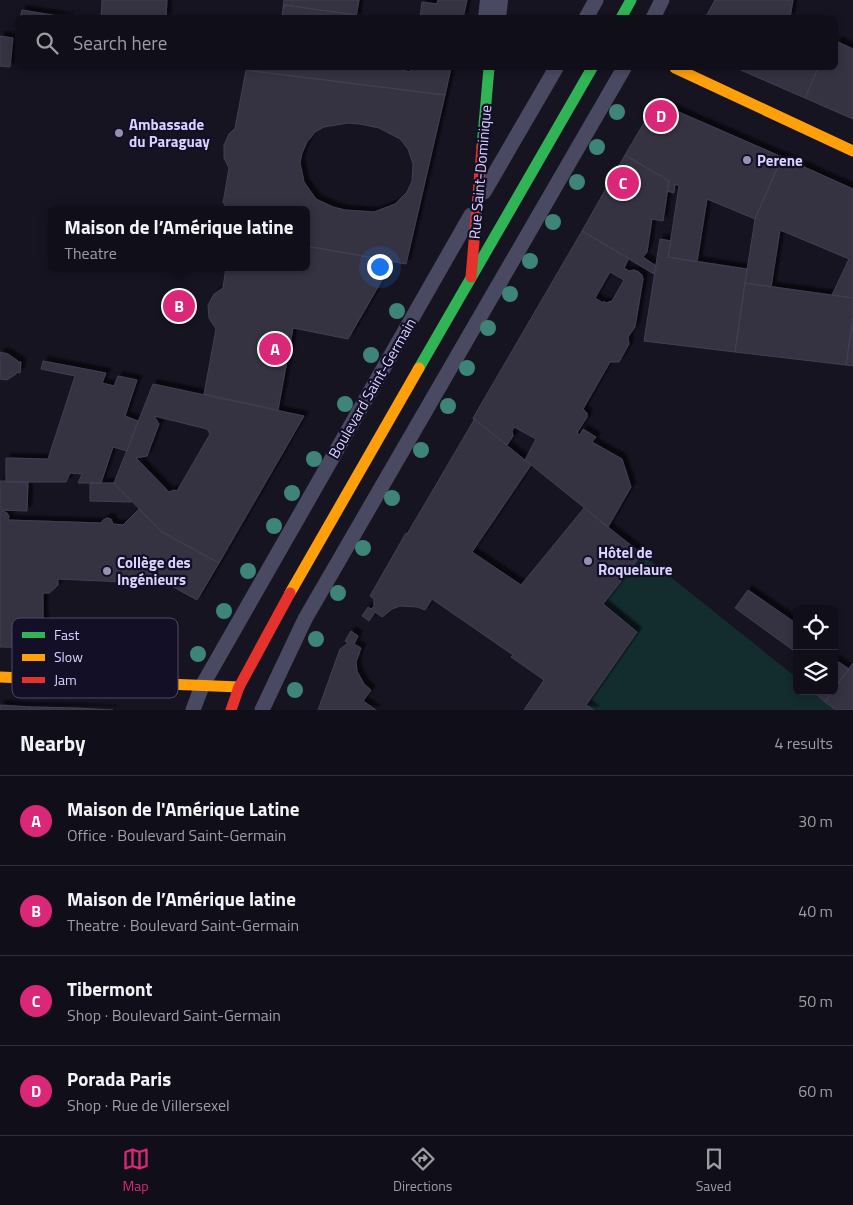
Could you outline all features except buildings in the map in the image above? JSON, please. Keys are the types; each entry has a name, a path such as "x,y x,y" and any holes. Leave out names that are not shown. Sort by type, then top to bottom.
{"main road":[{"path":"623,15 632,0"},
{"name":"Rue Saint-Dominique","path":"471,277 489,70"},
{"name":"Boulevard Saint-Germain","path":"231,710 239,688 281,609 591,70"},
{"path":"679,70 853,151"},
{"path":"178,685 239,688"}],"street":[{"path":"492,15 494,0"}],"lane":[{"path":"588,15 596,0"},
{"path":"654,15 662,0"},
{"name":"Boulevard Saint-Germain","path":"193,710 202,686 555,70"},
{"path":"262,710 305,619 623,70"}],"green space":[{"path":"642,554 793,675 793,695 818,695 836,710 594,710 586,705 637,632 603,604"}],"traffic: fast":[{"path":"623,15 631,0"},
{"path":"482,147 489,70"},
{"path":"419,368 591,70"}],"traffic: slow":[{"path":"679,70 853,151"},
{"path":"290,593 419,368"},
{"path":"0,677 12,678"},
{"path":"178,684 239,687"}],"traffic: jam":[{"path":"471,277 482,147"},
{"path":"231,710 239,687 290,593"}],"place":[{"name":"Porada Paris","path":"661,116"},
{"name":"Ambassade du Paraguay","path":"119,133"},
{"name":"Perene","path":"747,160"},
{"name":"Tibermont","path":"623,183"},
{"name":"Maison de l’Amérique latine","path":"179,306"},
{"name":"Maison de l'Amérique Latine","path":"275,349"},
{"name":"Hôtel de Roquelaure","path":"588,561"},
{"name":"Collège des Ingénieurs","path":"107,571"}]}
